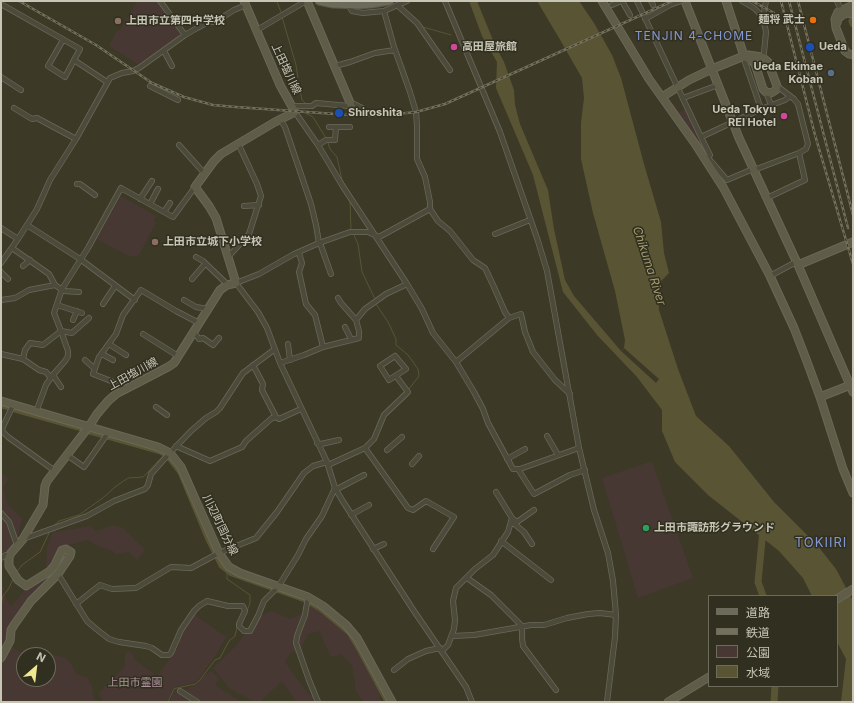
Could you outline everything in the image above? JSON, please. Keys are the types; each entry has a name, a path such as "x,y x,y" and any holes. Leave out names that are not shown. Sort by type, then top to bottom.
{"main road":[{"path":"319,1 333,4 348,2 366,5 390,1"}],"street":[{"path":"160,1 185,36"},
{"path":"257,30 306,1 351,105"},
{"path":"348,2 352,10 356,13 363,13 384,11 407,1"},
{"path":"445,1 500,132 547,271 579,448 594,510 610,564 616,596 615,637 607,702"},
{"path":"602,1 649,79 662,97 709,159 727,180 799,153 806,149 808,144 798,104 778,86 770,66 761,56 752,55 712,69 678,86 662,97"},
{"path":"612,4 622,1 630,15"},
{"path":"636,1 684,98 701,137 707,156 770,276 794,328 820,397 843,469 853,492"},
{"path":"645,19 670,5 681,1"},
{"path":"685,1 732,122 852,384 853,392"},
{"path":"726,1 761,109"},
{"path":"742,1 754,8 763,17"},
{"path":"755,64 764,53 766,32 763,17 766,1"},
{"path":"837,1 841,10"},
{"path":"1,263 27,226 57,169 76,139 107,82 113,76 133,71 197,28 208,22 215,22 245,3"},
{"name":"上田塩川線","path":"195,188 217,157 280,119 293,109 280,85 245,3"},
{"path":"1,4 63,40 80,50 65,77 48,66 63,40"},
{"path":"397,5 417,23 450,70"},
{"path":"852,7 841,10 837,13 835,18 836,28 846,52 853,55"},
{"path":"384,11 416,112 417,159 425,177 430,209 438,221 454,236 473,260 485,268 504,312 509,318"},
{"path":"836,28 838,20 841,16 847,13 853,14"},
{"path":"164,50 172,66"},
{"path":"335,66 375,53 396,50"},
{"path":"744,59 752,61 755,64 763,89 766,92 771,105"},
{"path":"74,60 107,82"},
{"path":"1,77 21,90"},
{"path":"751,80 759,78"},
{"path":"684,98 718,85"},
{"path":"150,86 178,100"},
{"path":"766,92 771,94 775,92 778,86"},
{"path":"701,137 761,109 785,100 790,96"},
{"path":"363,113 362,108 354,104 316,103 312,106 293,109 318,145 407,284 422,309 433,333 456,362 483,409 488,423 513,469 518,469 579,448"},
{"path":"14,108 32,119 37,118 76,139"},
{"path":"280,119 285,126 288,139 311,204 319,243 331,274"},
{"path":"329,126 350,127"},
{"path":"318,145 326,140 335,140 336,127"},
{"path":"228,256 249,234 261,196 238,143"},
{"path":"179,146 205,174"},
{"path":"767,198 806,180 799,153"},
{"path":"140,199 152,181"},
{"path":"77,184 80,184 95,195"},
{"path":"36,412 46,385 68,356 68,351 54,314 62,289 88,248 121,188 173,217 195,188 216,218 236,283 258,312 267,328 280,363 327,464 336,488 373,549 466,687 472,702"},
{"path":"150,204 158,189"},
{"path":"164,212 170,203"},
{"path":"244,206 259,205"},
{"path":"196,257 228,285 259,274 294,254 299,253 309,246 350,232 368,232 379,237 430,209"},
{"path":"495,234 530,220"},
{"path":"27,226 80,260 135,300"},
{"path":"1,228 18,239"},
{"path":"770,276 853,242"},
{"path":"12,248 49,274 54,286"},
{"path":"299,253 302,263 299,272 306,304 315,315 323,347"},
{"path":"23,266 30,260"},
{"path":"192,279 205,264"},
{"path":"1,272 8,279"},
{"path":"356,320 365,309 386,294 407,284"},
{"name":"上田塩川線","path":"9,557 23,539 43,505 47,480 108,401 116,394 174,363 220,290 228,285"},
{"path":"1,300 15,298 29,290 54,286 64,291 79,292"},
{"path":"104,304 115,286"},
{"path":"125,389 111,381 93,374 94,368 99,357 119,327 123,315 142,290 199,324"},
{"path":"280,363 323,347 359,338 356,320 338,298"},
{"path":"184,300 196,307 208,309"},
{"path":"57,305 66,309 80,312 73,320"},
{"path":"456,362 509,318 521,314 525,332 533,352 555,380 570,394"},
{"path":"23,359 25,350 30,343 43,345 61,331 72,333 89,318"},
{"path":"345,327 351,339"},
{"path":"143,334 178,356"},
{"path":"193,335 196,335 199,339 203,338 213,345 219,338"},
{"path":"109,344 126,355"},
{"path":"288,344 290,360"},
{"path":"23,539 88,516 114,501 145,489 148,485 151,474 176,446 206,418 216,412 240,377 274,349"},
{"path":"1,354 23,359 39,370 52,376 61,387"},
{"path":"102,354 113,360"},
{"path":"396,356 406,369 396,376 389,380 380,366 396,356"},
{"path":"84,360 94,368"},
{"path":"253,365 263,384 262,390 279,420 301,409"},
{"path":"76,604 100,585 112,589 136,588 171,567 191,568 219,552 258,537 304,472 314,466 327,464 365,448 374,439 384,415 408,392 396,376"},
{"path":"820,397 852,384"},
{"path":"1,401 158,447 168,455"},
{"path":"14,405 2,429 3,432 55,471"},
{"path":"156,407 167,415"},
{"path":"176,446 210,461 242,447 246,441 265,423 276,417"},
{"path":"67,455 84,467 108,433"},
{"path":"547,436 558,455"},
{"path":"387,450 402,437"},
{"path":"317,443 321,444 339,440"},
{"path":"365,448 408,508 412,510 426,501 454,517 433,549"},
{"path":"507,459 525,449"},
{"name":"川辺町国分線","path":"168,455 181,467 223,561 233,570 275,589 308,597 323,606 352,631 392,702"},
{"path":"412,464 419,456"},
{"path":"518,469 534,494 570,475 584,470"},
{"path":"58,574 87,622 105,637 119,642 152,648 160,654 169,655 172,653 181,630 200,606 207,601 228,606 243,606 245,611 239,626 241,630 247,631 252,628 264,601 275,589 298,555 306,539 322,516 336,488 339,488 364,475"},
{"path":"496,492 511,520 524,532 532,544"},
{"path":"352,514 369,505"},
{"path":"511,520 517,522 534,510"},
{"path":"1,513 9,522 17,545"},
{"path":"394,670 408,658 426,651 441,650 448,645 452,636 455,620 453,608 454,592 456,588 475,569 493,555 508,532 511,520"},
{"path":"501,541 551,580"},
{"path":"373,549 384,544"},
{"path":"1,558 6,555 9,557 9,566 18,580 26,586 50,571 55,565 62,550 68,549 71,552 58,574 31,600 14,624 11,630 10,641 1,658"},
{"path":"467,578 491,595 522,626 523,646 556,690"},
{"path":"838,598 853,589"},
{"path":"308,597 306,610 296,643 318,702"},
{"path":"452,636 474,635 531,625 544,626 567,618 588,614 600,613 616,615"},
{"path":"668,702 708,677"},
{"path":"180,691 197,702"}],"green space":[{"path":"137,1 157,1 180,33 180,37 138,64 109,46 116,32 121,29"},
{"path":"672,95 670,100 679,112 687,109 699,135 696,137 698,140 701,139 708,154 703,151 668,101"},
{"path":"121,196 156,216 154,221 156,223 139,255 130,257 97,239"},
{"name":"上田市諏訪形グラウンド","path":"652,461 693,578 638,598 602,478"},
{"path":"1,473 9,478 3,488 8,505 22,518 17,542 5,562 1,564 2,528"},
{"path":"112,525 123,528 145,550 137,560 129,552 115,554 112,550 100,547 87,540 69,545 68,555 56,573 38,590 1,655 1,582 4,588 3,592 11,607 25,590 50,573 46,566 47,547 53,531 55,530 56,532 90,526 96,531"},
{"path":"309,604 343,628 353,641 379,689 381,702 364,702 356,692 352,665 341,654 331,657 319,631 308,634 298,655 292,651 285,662 309,695 313,694 317,702 296,702 282,681 260,702 256,702 230,689 213,668 235,647 259,616 272,611 290,619 300,615"},
{"name":"上田市霊園","path":"194,614 226,637 216,655 196,682 175,687 167,702 103,702 98,694 122,670 125,665 125,655 128,651 133,654 134,659 157,676 177,649 182,632"},
{"path":"10,646 16,650 16,687 56,687 56,655 67,659 72,665 76,674 87,677 92,686 94,699 97,702 1,702 1,661"},
{"path":"211,671 219,678 215,685 241,702 170,702 174,691 182,689 187,690 198,683 204,675"}],"water":[{"path":"469,1 477,1 495,45 504,62 514,90 515,105 520,124 548,190 554,229 565,280 574,296 621,351 624,348 625,340 615,291 593,213 581,159 581,123 584,98 582,78 537,1 579,1 594,23 612,55 621,78 661,222 664,253 669,273 657,285 659,310 678,369 696,416 729,446 774,502 817,545 836,569 853,601 853,702 841,702 846,659 838,644 838,595 812,595 803,578 779,551 708,495 675,462 662,431 662,410 637,377 597,335 563,292 533,175 496,88 497,62 482,36"}],"pier":[{"path":"624,348 659,379 656,383 621,351"}],"waterway":[{"path":"277,2 281,12"},
{"path":"282,17 296,65 298,78"},
{"path":"423,27 451,35"},
{"path":"298,81 302,100 305,103"},
{"path":"305,113 313,117 326,138"},
{"path":"328,143 330,149 337,157 342,180 350,193"},
{"path":"350,201 351,229"},
{"path":"354,235 358,244 362,272 375,299"},
{"path":"376,304 388,322 396,339 396,345 408,355 418,369 419,376 409,389"},
{"path":"1,406 9,408"},
{"path":"14,410 81,429"},
{"path":"89,432 160,452 167,456 180,473 207,538 221,566 231,574 304,600"},
{"path":"52,527 59,521 79,515 128,478 143,477 165,454"},
{"name":"Chikuma River","path":"763,530 758,582 763,595"},
{"path":"16,573 22,565 40,552 50,531"},
{"path":"227,571 227,579 250,595 250,603 247,611"},
{"path":"1,605 3,596 13,579"},
{"path":"310,603 320,609 349,633 387,702"},
{"path":"168,702 174,689 195,684 199,681 215,660 220,658 229,641 235,636 237,628"},
{"name":"Chikuma River","path":"774,702 775,687"}],"railway":[{"path":"19,1 96,45 152,83 184,97 213,105 364,116 416,112 445,104 672,1"},
{"path":"752,1 774,13"},
{"path":"781,1 815,135 853,264"},
{"path":"789,1 848,228"},
{"path":"798,1 853,215"}],"place":[{"name":"麺将 武士","path":"813,20"},
{"name":"上田市立第四中学校","path":"118,21"},
{"name":"高田屋旅館","path":"454,47"},
{"name":"Ueda","path":"810,47"},
{"name":"Ueda Ekimae Koban","path":"831,73"},
{"name":"Shiroshita","path":"339,113"},
{"name":"Ueda Tokyu REI Hotel","path":"784,116"},
{"name":"上田市立城下小学校","path":"155,242"},
{"name":"上田市諏訪形グラウンド","path":"646,528"}],"district":[{"name":"TENJIN 4-CHOME","path":"694,36"},
{"name":"TOKIIRI","path":"821,543"}]}
